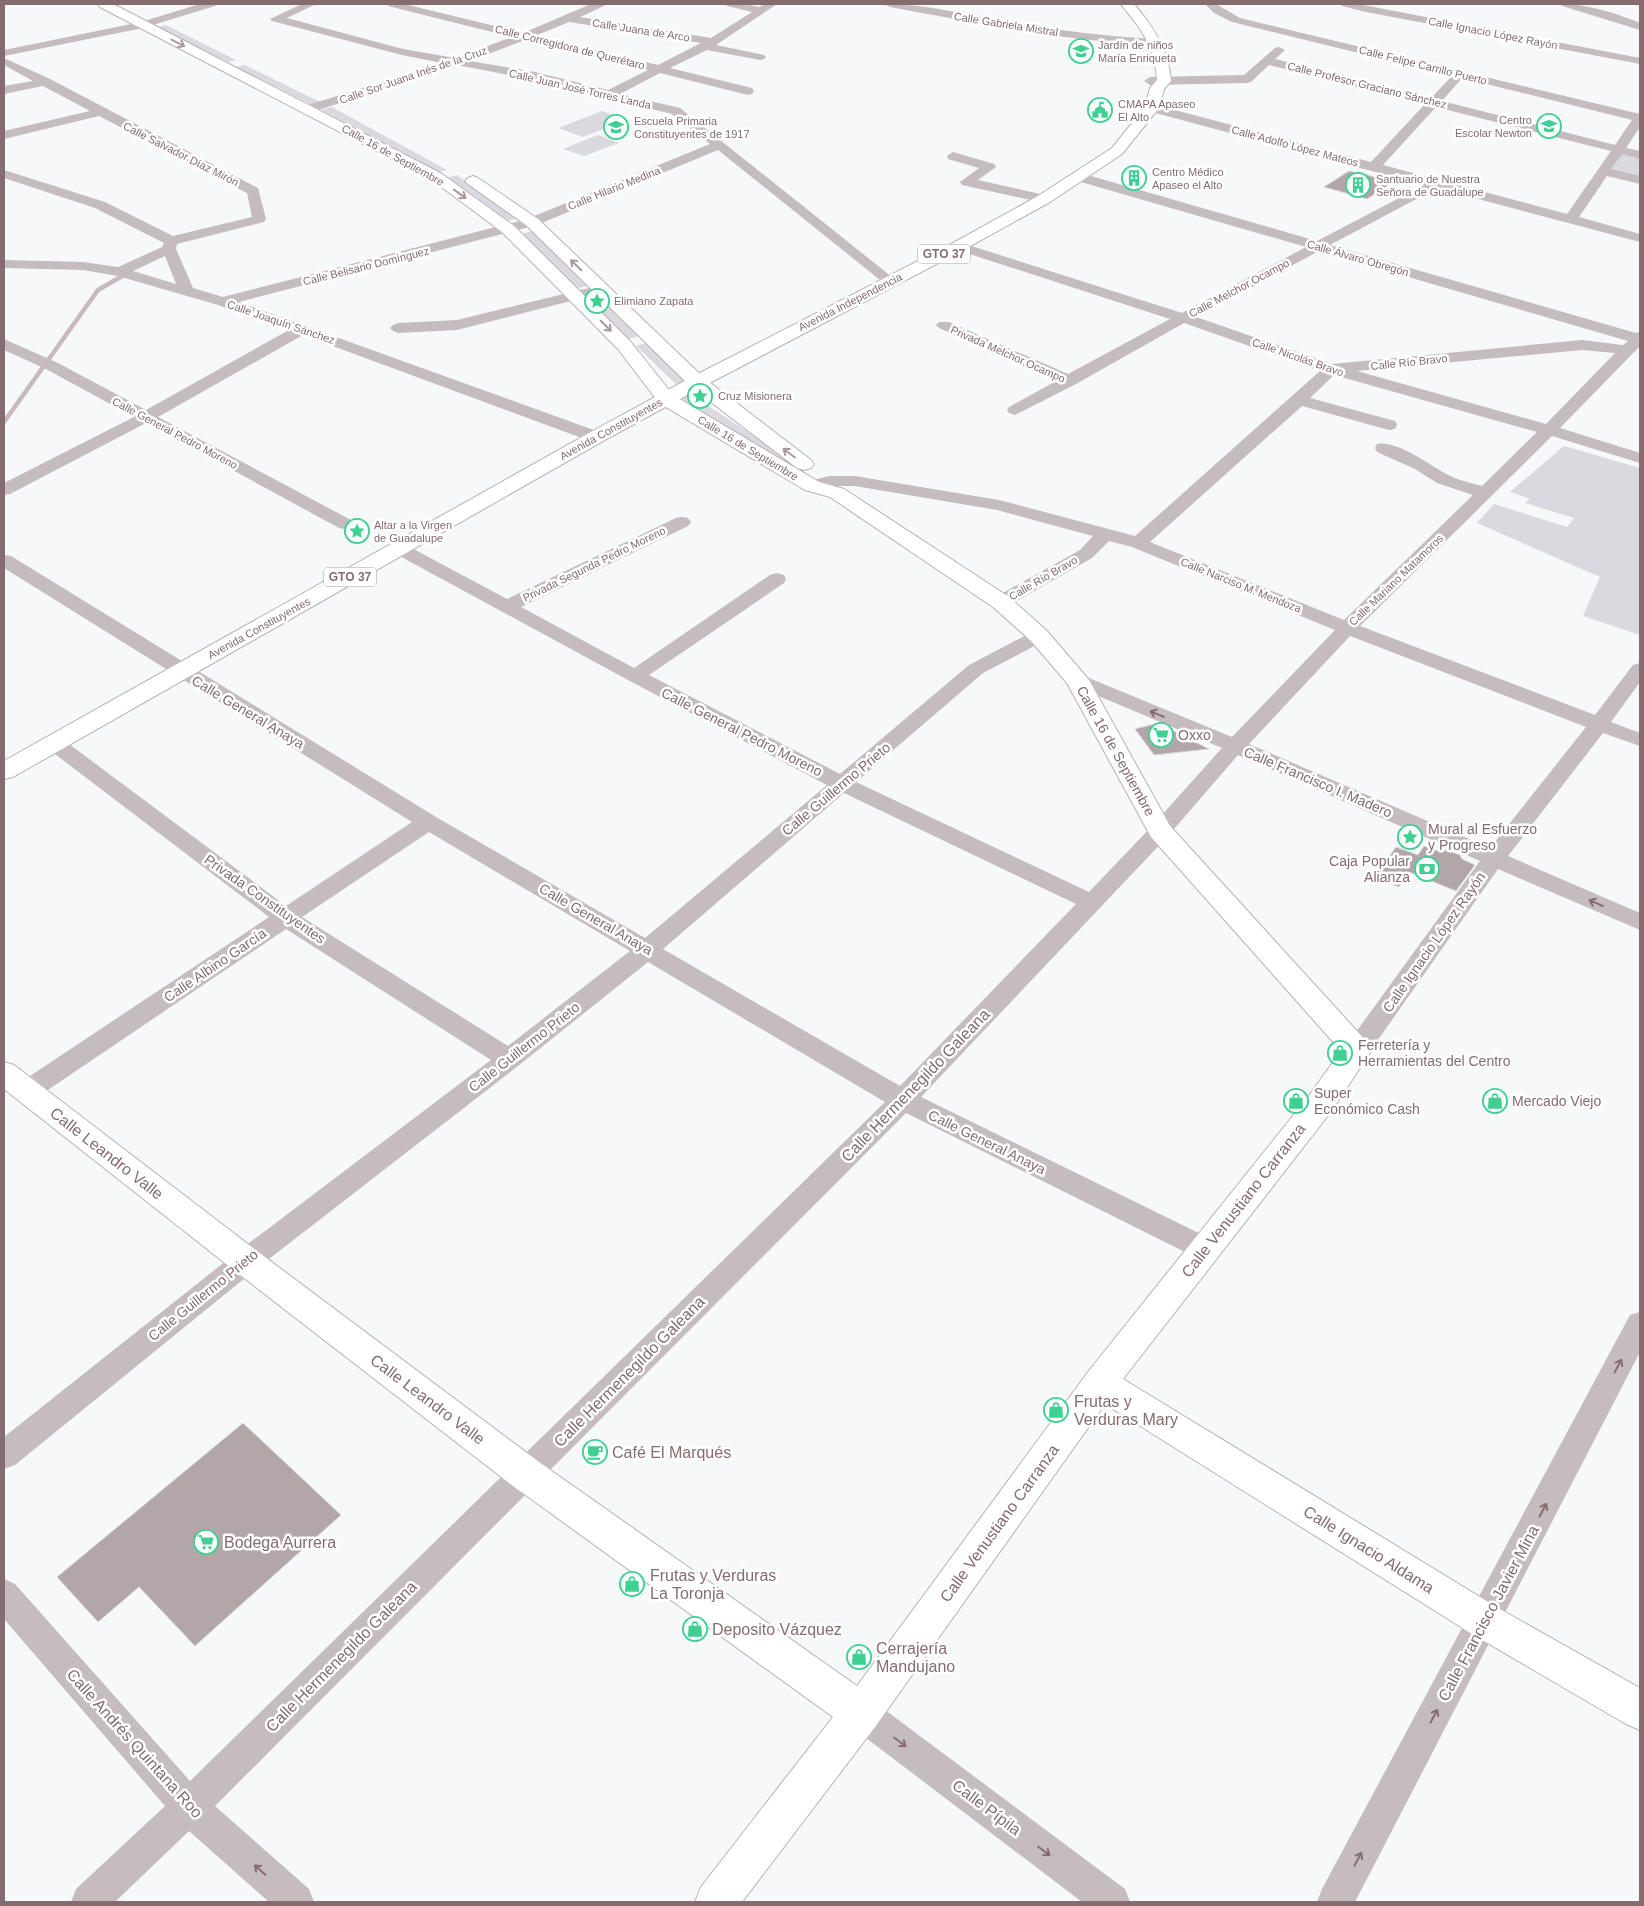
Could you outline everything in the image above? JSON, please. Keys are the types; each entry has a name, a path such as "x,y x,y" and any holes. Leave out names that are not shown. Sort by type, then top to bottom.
{"street":[{"name":"Calle 16 de Septiembre","path":"104,4 222,66 311,102 437,177 508,229 624,344 666,399 826,487 1002,602 1040,636 1077,680 1160,831 1357,1050"},
{"path":"135,4 287,82"},
{"path":"4,53 143,25 212,4"},
{"name":"Calle Juan José Torres Landa","path":"311,4 276,19 402,52 453,63 535,76 676,111 890,281"},
{"name":"Calle Corregidora de Querétaro","path":"392,4 748,90"},
{"name":"Calle Juana de Arco","path":"570,4 596,6"},
{"path":"731,4 760,11"},
{"path":"610,94 710,44 772,4"},
{"name":"Calle Gabriela Mistral","path":"890,4 1013,26 1137,42 1153,42"},
{"name":"Avenida Independencia","path":"1112,4 1124,17 1157,83"},
{"name":"Avenida Independencia","path":"697,382 959,246 1044,199 1116,151 1152,108 1161,59 1138,17 1127,4"},
{"name":"Calle Felipe Carrillo Puerto","path":"1210,4 1218,11 1236,20 1640,118"},
{"name":"Calle Ignacio López Rayón","path":"1346,4 1640,61"},
{"path":"1566,4 1620,19 1640,27"},
{"name":"Calle Sor Juana Inés de la Cruz","path":"331,103 453,63 596,6"},
{"path":"982,8 1013,26"},
{"name":"Calle Juana de Arco","path":"568,18 710,44 760,57"},
{"path":"1157,83 1247,79 1268,61 1294,34"},
{"path":"222,66 243,60"},
{"name":"Calle Salvador Díaz Mirón","path":"4,61 253,191 259,219 170,245"},
{"name":"Calle Profesor Graciano Sánchez","path":"1268,61 1640,155"},
{"path":"1374,167 1460,74"},
{"path":"4,90 46,82"},
{"name":"Calle 16 de Septiembre","path":"311,102 331,103 348,112"},
{"name":"Calle Adolfo López Mateos","path":"1152,108 1640,238"},
{"path":"4,135 100,112"},
{"path":"1570,220 1640,118"},
{"name":"Calle Hilario Medina","path":"508,229 532,222 720,146"},
{"path":"953,156 989,167 967,182 1044,199"},
{"name":"Calle 16 de Septiembre","path":"437,177 458,170 532,222 697,382 826,487"},
{"path":"1603,171 1640,180"},
{"path":"4,174 100,205 170,245 188,293"},
{"name":"Calle Álvaro Obregón","path":"1079,177 1318,246 1635,342"},
{"path":"4,190 38,184"},
{"name":"Calle Melchor Ocampo","path":"1070,381 1183,318 1437,184"},
{"name":"Calle Belisario Domínguez","path":"223,302 508,229"},
{"path":"120,272 170,245"},
{"name":"Calle Nicolás Bravo","path":"959,246 1183,318 1331,369 1549,430 1640,458"},
{"name":"Calle Joaquín Sánchez","path":"5,263 83,266 120,272 223,302 596,437"},
{"path":"398,328 457,325 601,289"},
{"name":"Privada Melchor Ocampo","path":"944,325 1070,381"},
{"path":"4,490 146,417 302,329"},
{"path":"624,344 652,338"},
{"name":"Calle Río Bravo","path":"1331,369 1582,345 1635,342"},
{"name":"Calle Mariano Matamoros","path":"1160,831 1235,746 1347,628 1549,430 1635,342"},
{"name":"Calle General Pedro Moreno","path":"4,344 37,359 345,524"},
{"path":"4,362 37,359"},
{"path":"1138,543 1299,400 1331,369"},
{"name":"Privada Melchor Ocampo","path":"1015,410 1070,381"},
{"name":"Avenida Constituyentes","path":"4,772 54,742 697,382"},
{"path":"1299,400 1389,425"},
{"path":"1383,448 1421,465 1443,478 1485,493"},
{"name":"Calle Narciso M. Mendoza","path":"826,487 855,480 999,505 1106,533 1138,543 1347,628 1640,740"},
{"name":"Privada Segunda Pedro Moreno","path":"506,607 682,522"},
{"name":"Calle Río Bravo","path":"1002,602 1086,554 1106,533"},
{"name":"Calle General Pedro Moreno","path":"400,549 635,676 842,784 1091,902"},
{"name":"Calle General Anaya","path":"4,560 428,822 903,1100 1205,1248"},
{"path":"635,676 777,580"},
{"name":"Calle Guillermo Prieto","path":"4,1455 246,1261 648,950 976,669 1040,636"},
{"name":"Calle Ignacio López Rayón","path":"1357,1050 1494,858 1600,724 1640,668"},
{"name":"Calle Francisco I. Madero","path":"1077,680 1235,746 1640,922"},
{"name":"Privada Constituyentes","path":"54,742 286,918 509,1059"},
{"name":"Calle Albino García","path":"15,1082 286,918 428,822"},
{"name":"Calle Hermenegildo Galeana","path":"89,1902 189,1807 903,1100 1160,831"},
{"name":"Calle Venustiano Carranza","path":"716,1902 862,1713 1100,1383 1319,1105 1357,1050"},
{"name":"Calle Leandro Valle","path":"15,1082 526,1474 862,1713"},
{"name":"Calle Francisco Javier Mina","path":"1335,1902 1485,1621 1640,1324"},
{"name":"Calle Ignacio Aldama","path":"1100,1383 1485,1621 1640,1710"},
{"name":"Calle Andrés Quintana Roo","path":"4,1595 189,1807 296,1902"},
{"name":"Calle Pípila","path":"862,1713 1112,1902"}],"shaded area":[{"path":"166,25 236,60 228,62 156,27"},
{"path":"245,65 322,103 314,106 236,67"},
{"path":"332,107 447,170 439,172 321,110"},
{"path":"602,111 627,120 583,137 558,128"},
{"path":"598,135 619,143 584,156 563,149"},
{"path":"1618,152 1640,157 1640,179 1609,171"},
{"path":"457,175 520,218 507,221 445,178"},
{"path":"532,231 588,286 578,288 521,234"},
{"path":"598,295 639,336 628,339 586,298"},
{"path":"647,343 687,380 676,384 636,346"},
{"path":"689,393 802,468 804,473 677,398"},
{"path":"1564,446 1640,468 1640,635 1583,616 1600,577 1477,523 1494,504 1567,527 1574,518 1525,503 1530,499 1510,492"}],"building":[{"name":"Santuario de Nuestra Señora de Guadalupe","path":"1349,171 1359,172 1392,183 1367,199 1324,187"},
{"name":"Oxxo","path":"1158,723 1209,749 1154,755 1135,729"},
{"name":"Caja Popular Alianza","path":"1424,846 1441,852 1446,850 1460,855 1462,859 1475,865 1456,891 1409,872 1399,887 1374,878 1396,847 1418,855"},
{"name":"Bodega Aurrera","path":"243,1423 341,1515 195,1646 139,1587 98,1622 57,1577"}],"waterway":[{"path":"4,422 98,290 124,275"}],"place":[{"name":"Jardín de niños María Enriqueta","path":"1081,51"},
{"name":"CMAPA Apaseo El Alto","path":"1100,110"},
{"name":"Centro Escolar Newton","path":"1549,126"},
{"name":"Escuela Primaria Constituyentes de 1917","path":"616,127"},
{"name":"Centro Médico Apaseo el Alto","path":"1134,178"},
{"name":"Santuario de Nuestra Señora de Guadalupe","path":"1358,185"},
{"name":"Elimiano Zapata","path":"597,301"},
{"name":"Cruz Misionera","path":"700,396"},
{"name":"Altar a la Virgen de Guadalupe","path":"357,531"},
{"name":"Oxxo","path":"1161,735"},
{"name":"Mural al Esfuerzo y Progreso","path":"1410,837"},
{"name":"Caja Popular Alianza","path":"1427,869"},
{"name":"Ferretería y Herramientas del Centro","path":"1340,1053"},
{"name":"Super Económico Cash","path":"1296,1101"},
{"name":"Mercado Viejo","path":"1495,1101"},
{"name":"Frutas y Verduras Mary","path":"1056,1410"},
{"name":"Café El Marqués","path":"595,1452"},
{"name":"Bodega Aurrera","path":"206,1542"},
{"name":"Frutas y Verduras La Toronja","path":"632,1584"},
{"name":"Deposito Vázquez","path":"695,1629"},
{"name":"Cerrajería Mandujano","path":"859,1657"}]}
